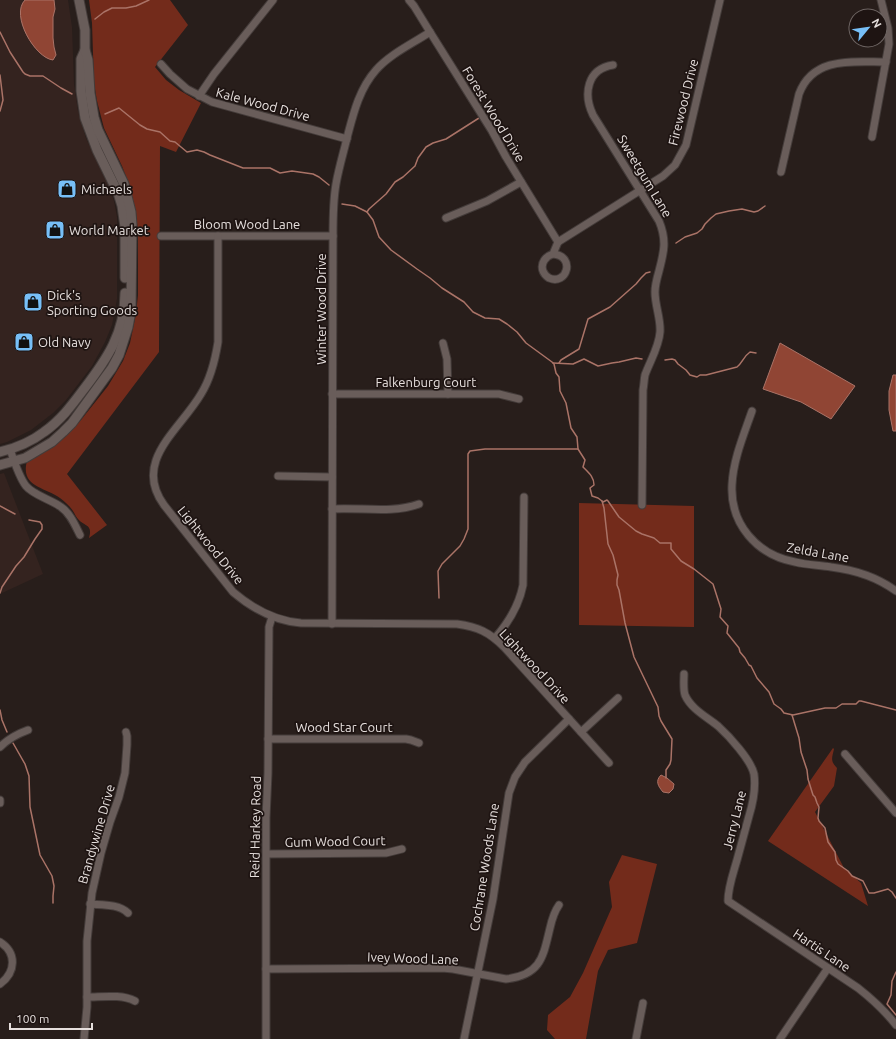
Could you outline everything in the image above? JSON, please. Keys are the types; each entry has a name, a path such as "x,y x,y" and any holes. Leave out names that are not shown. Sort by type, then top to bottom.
{"street":[{"path":"0,465 25,458 52,442 72,423 112,368 119,355 128,327 131,311 131,212 124,184 98,130 94,117 90,93 88,60 85,50 85,30 79,0"},
{"path":"199,96 214,74 273,0"},
{"name":"Forest Wood Drive","path":"408,0 414,6 492,131 558,242"},
{"name":"Firewood Drive","path":"558,242 663,176 675,165 686,145 720,0"},
{"path":"872,137 889,44 888,28 880,0"},
{"name":"Winter Wood Drive","path":"332,624 334,194 338,171 358,100 367,82 382,63 430,32"},
{"path":"0,452 34,439 66,412 110,353 123,318 125,299 125,227 122,206 118,193 97,150 85,118 81,91 81,59 85,50"},
{"path":"781,172 799,94 808,78 817,70 832,64 845,62 886,62"},
{"name":"Kale Wood Drive","path":"161,64 179,83 199,96 220,105 347,139"},
{"name":"Sweetgum Lane","path":"613,65 605,66 600,69 592,78 588,96 590,108 659,221 663,230 665,242 655,291 656,307 660,322 660,332 646,375 643,390 642,504"},
{"path":"446,218 487,201 521,182"},
{"name":"Bloom Wood Lane","path":"161,236 333,236"},
{"name":"Lightwood Drive","path":"218,236 218,342 215,362 201,396 160,451 154,465 154,484 157,495 164,505 227,586 246,603 272,617 293,622 332,624 457,624 479,629 495,638 609,764"},
{"path":"553,254 558,242"},
{"path":"443,343 447,359 448,394"},
{"name":"Falkenburg Court","path":"332,394 499,394 519,399"},
{"name":"Zelda Lane","path":"752,411 737,458 732,484 733,501 738,519 752,540 761,548 775,556 796,562 852,570 870,576 896,591"},
{"path":"10,449 26,486 65,510 70,516 80,535"},
{"path":"278,476 332,476"},
{"path":"495,638 515,612 522,592 524,497"},
{"path":"332,509 399,509 419,504"},
{"name":"Reid Harkey Road","path":"266,1039 266,854 269,627 272,617"},
{"name":"Jerry Lane","path":"684,674 685,693 689,701 702,714 719,727 736,745 748,761 754,774 755,784 753,799 730,881 728,901"},
{"path":"580,732 618,698"},
{"name":"Cochrane Woods Lane","path":"464,1039 493,900 511,784 525,762 569,719"},
{"path":"0,747 13,736 28,730"},
{"name":"Brandywine Drive","path":"84,1039 87,997 87,941 90,904 100,852 119,796 125,773 127,745 126,732"},
{"name":"Wood Star Court","path":"268,739 406,739 419,743"},
{"path":"845,754 896,813"},
{"name":"Gum Wood Court","path":"266,854 386,853 402,849"},
{"name":"Hartis Lane","path":"728,901 868,996 883,1009 896,1025"},
{"path":"90,904 116,907 125,910 128,913"},
{"name":"Ivey Wood Lane","path":"266,969 442,968 506,979 523,976 530,972 542,959 554,914 559,905"},
{"path":"0,942 9,950 12,957 10,973 0,984"},
{"path":"780,1039 828,968"},
{"path":"87,997 124,997 130,998 134,1001"},
{"path":"636,1039 643,1003"}],"shaded area":[{"path":"0,0 68,0 72,27 74,84 78,111 86,138 114,201 117,217 117,299 112,325 105,342 92,366 66,400 53,413 31,430 0,444"},
{"path":"25,0 54,0 55,9 53,17 53,38 56,55 53,60 39,52 27,35 21,15 21,7"},
{"path":"89,0 170,0 188,25 155,67 166,80 179,90 201,103 176,152 160,146 159,352 67,474 107,525 89,538 90,530 88,526 78,519 72,509 60,498 30,481 26,470 27,461 66,436 108,386 123,361 130,343 136,314 138,295 138,233 136,213 129,184 104,128 97,101 94,83 92,23"},
{"path":"780,343 855,386 831,419 801,402 763,389"},
{"path":"893,375 896,375 896,431 893,431 889,410 889,391"},
{"path":"4,473 43,574 0,594 0,474"},
{"path":"579,503 694,506 694,627 579,625"},
{"path":"833,748 832,761 837,768 834,786 815,812 844,868 861,883 868,906 768,841"},
{"path":"661,775 674,784 673,789 669,793 663,792 659,786 658,779"},
{"path":"622,855 657,864 637,943 608,950 598,971 586,1039 555,1039 547,1030 548,1015 570,997 583,973 612,907 609,882"}],"waterway":[{"path":"95,19 112,8 136,6 149,0"},
{"path":"0,32 10,52 25,74 30,76 43,76 72,94"},
{"path":"0,75 3,100 0,111"},
{"path":"105,114 119,108 140,125 147,129 160,132 170,141 175,142 187,152 197,150 243,168 270,168 280,173 292,171 313,174 329,185"},
{"path":"367,212 386,194 395,182 415,166 418,158 426,147 446,139 479,118"},
{"path":"342,204 355,206 367,212 373,220 379,237 391,250 442,288 464,302 473,312 485,318 499,319 507,324 517,332 526,343 554,364 556,373 559,377 560,391 566,403 571,428 577,437 578,449 585,460 583,467 591,475 593,480 594,485 590,488 592,496 602,501 604,508 608,544 613,555 618,575 617,585 634,657 658,707 661,721 672,739 671,760 666,770 666,778"},
{"path":"676,243 685,237 697,233 716,214 742,209 754,212 765,206"},
{"path":"559,363 561,360 579,349 588,319 610,307 646,273 650,272"},
{"path":"665,360 675,360 690,375 697,377 700,375 706,375 737,367 750,352 756,353"},
{"path":"553,363 573,364 584,359 598,366 636,358 642,359"},
{"path":"439,598 438,571 442,564 460,546 468,529 468,454 470,451 485,449 578,449"},
{"path":"602,501 607,500 619,517 636,531 654,538 660,543 671,543 671,549 681,561 713,584 721,609 720,617 728,626 727,633 739,648 740,652 751,666 757,678 769,692 774,704 784,713 793,715 825,708 836,708 842,704 856,704 859,701 896,710"},
{"path":"0,506 15,514"},
{"path":"0,593 2,587 42,529 40,522 29,520"},
{"path":"0,710 7,732"},
{"path":"792,715 799,738 808,779 819,807 818,818 825,828 828,842 835,852 838,864 852,876 863,881 869,893 888,889 896,898"},
{"path":"13,743 25,764 29,776 30,807 40,855 52,876 54,886 53,903"},
{"path":"896,972 892,981 891,995 887,1004 896,1015"}],"place":[{"name":"Michaels","path":"67,189"},
{"name":"World Market","path":"55,230"},
{"name":"Dick's Sporting Goods","path":"33,302"},
{"name":"Old Navy","path":"24,342"}]}
